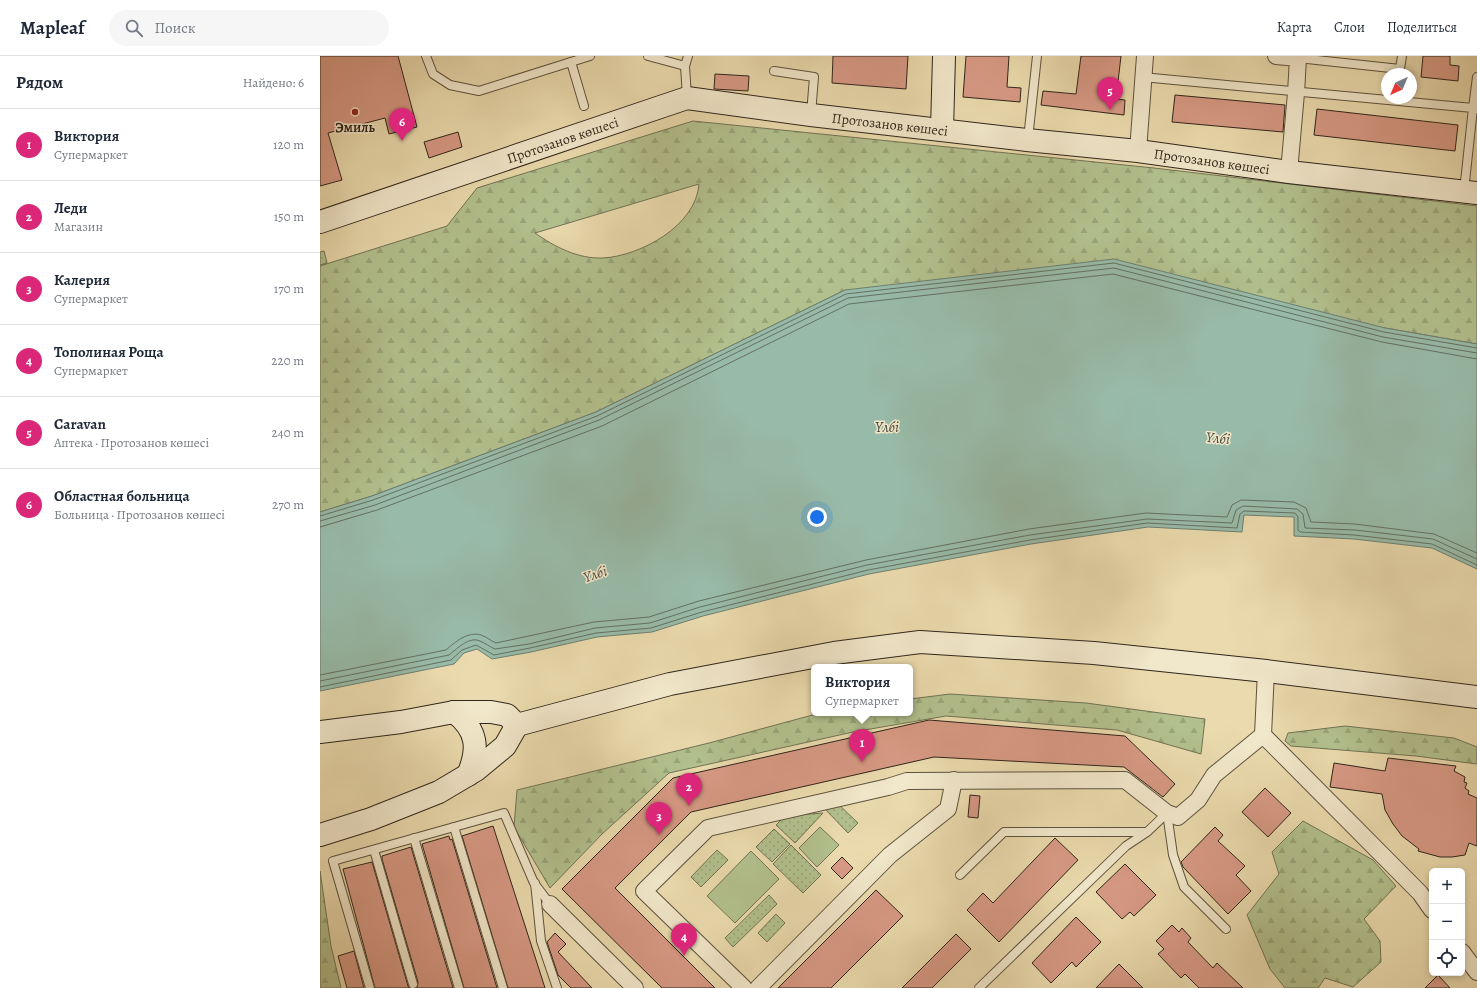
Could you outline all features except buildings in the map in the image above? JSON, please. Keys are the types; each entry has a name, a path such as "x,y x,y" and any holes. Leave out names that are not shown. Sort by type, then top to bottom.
{"main road":[{"path":"942,130 944,56"},
{"name":"Протозанов көшесі","path":"320,222 687,98 811,115 1027,140 1138,151 1288,172 1470,192"},
{"path":"320,834 378,817 439,792 468,775 504,746 517,725 670,684 834,653 920,642 1094,653 1266,671 1477,697"},
{"path":"320,732 402,722 454,712 491,712 507,715 517,725"},
{"path":"454,712 463,719 470,728 475,739 475,752 468,775"}],"street":[{"path":"1138,151 1142,77 1145,56"},
{"path":"1276,56 1298,58 1288,172"},
{"path":"1266,671 1263,735 1420,893 1429,906"},
{"path":"744,988 644,891 708,828 888,787 907,781 954,780 1125,780 1167,814 1178,818 1198,800 1214,775 1263,735"},
{"path":"758,988 890,855 948,809 954,780"},
{"path":"550,904 635,988"},
{"path":"1465,956 1477,972"}],"lane":[{"path":"426,56 433,74 450,85 479,91 590,56"},
{"path":"648,56 650,58 685,66"},
{"path":"687,98 685,66 688,56"},
{"path":"1027,140 1037,56"},
{"path":"1298,58 1349,59 1400,69 1402,56"},
{"path":"570,62 584,106"},
{"path":"774,71 814,77 811,115"},
{"path":"1142,77 1296,93 1475,108"},
{"path":"1470,192 1477,77"},
{"path":"370,988 333,861 504,813 534,883 550,904"},
{"path":"979,988 1126,846 1147,832 1167,814"},
{"path":"1167,814 1173,855 1184,887 1226,929"},
{"path":"454,827 503,988"},
{"path":"960,874 1004,832 1147,832"},
{"path":"414,838 459,988"},
{"path":"374,850 413,984"},
{"path":"534,883 541,941 557,988"}],"green space":[{"path":"693,121 1154,168 1477,206 1477,344 1385,328 845,290 596,412 372,496 320,512 320,266 447,226 477,188","holes":["699,184 696,199 688,213 664,236 633,252 618,256 594,258 576,254 551,243 535,233"]},
{"path":"324,251 327,263 320,265 320,252"},
{"path":"950,694 1086,703 1205,719 1201,754 1117,730 946,716 853,732 669,773 602,834 550,888 514,827 517,790 709,743 811,715 913,716 913,699"},
{"path":"1345,726 1454,738 1477,747 1477,764 1416,756 1291,746 1285,741 1288,733"},
{"path":"835,801 858,823 848,833 826,810"},
{"path":"823,813 795,843 776,825 785,816"},
{"path":"1303,821 1373,860 1396,886 1364,919 1380,941 1381,962 1353,987 1325,978 1318,988 1285,988 1270,969 1247,915 1279,874 1272,852"},
{"path":"820,827 839,845 817,867 799,848"},
{"path":"774,829 790,844 772,862 756,847"},
{"path":"791,845 821,875 803,893 773,864"},
{"path":"717,850 728,860 701,887 691,877"},
{"path":"751,851 779,879 735,923 707,896"},
{"path":"320,871 331,946 341,988 320,988"},
{"path":"769,895 777,904 733,947 725,938"},
{"path":"776,914 785,923 767,942 758,933"}],"water":[{"name":"Үлбі","path":"1114,259 1385,328 1477,344 1477,569 1432,548 1354,539 1294,536 1294,517 1244,515 1242,532 1148,527 1031,544 869,574 703,616 652,632 597,637 492,659 477,649 464,653 454,664 320,691 320,512 372,496 596,412 845,290"}],"place":[{"name":"Caravan","path":"1110,110"},
{"name":"Эмиль","path":"355,112"},
{"name":"Областная больница","path":"402,141"},
{"name":"Виктория","path":"862,762"},
{"name":"Леди","path":"689,806"},
{"name":"Калерия","path":"659,835"},
{"name":"Тополиная Роща","path":"684,956"}]}
